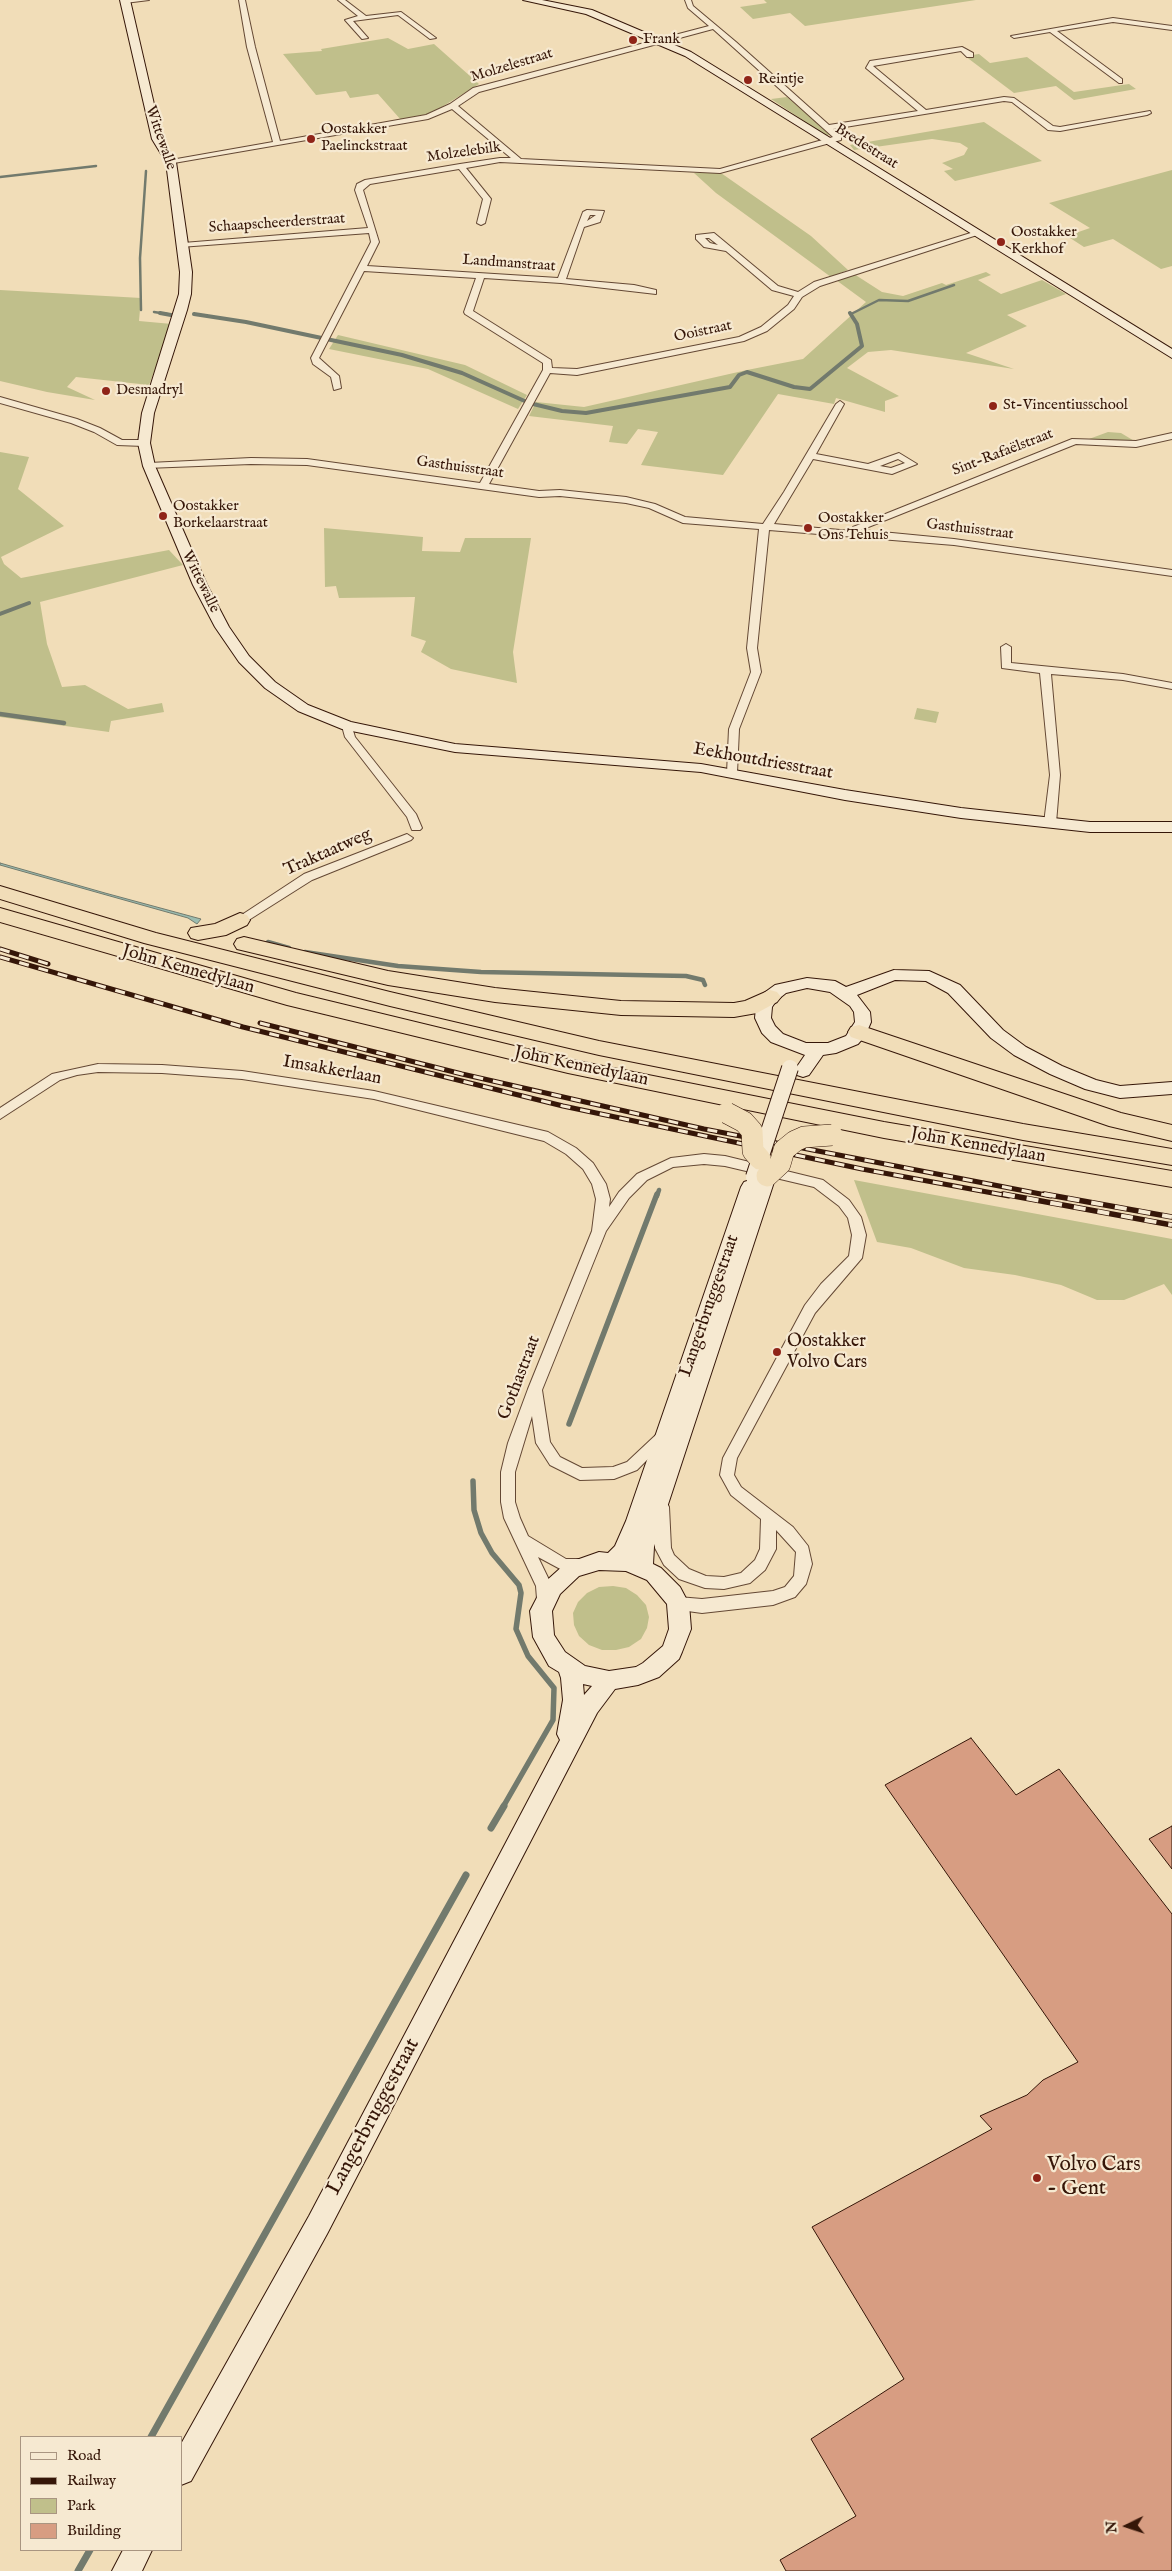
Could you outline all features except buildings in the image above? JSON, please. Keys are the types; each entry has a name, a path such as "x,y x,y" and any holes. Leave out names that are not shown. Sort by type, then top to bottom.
{"highway":[{"name":"John Kennedylaan","path":"0,883 121,920 288,964 594,1036 900,1097 1172,1147"},
{"name":"John Kennedylaan","path":"0,892 152,938 390,999 598,1048 1013,1130 1172,1157"},
{"name":"John Kennedylaan","path":"0,915 294,1000 568,1066 884,1130 1172,1179"},
{"path":"121,920 154,922 388,978 495,995 601,1006 734,1010 750,1008 770,997"},
{"path":"198,933 219,930 240,920"},
{"path":"240,920 236,926 237,935 247,945"},
{"path":"21,922 72,941 311,1014 522,1068 727,1113 744,1122 752,1131 754,1151 762,1173 780,1164 784,1150 795,1141 804,1137 832,1135 1172,1194"},
{"path":"859,1032 1116,1120 1172,1133"}],"main road":[{"name":"Langerbruggestraat","path":"642,1567 644,1547 663,1491"},
{"path":"126,2571 137,2551"}],"street":[{"path":"125,1 146,0"},
{"path":"242,0 257,73 277,142"},
{"path":"341,0 361,17"},
{"name":"Bredestraat","path":"528,0 588,12 660,40 716,70 974,233 1172,354"},
{"path":"688,0 689,7 838,138 829,142"},
{"name":"Wittewalle","path":"125,1 157,139 171,162 183,244 185,294 148,413 144,444 149,466 200,585 222,627 244,659 270,685 303,708 347,726"},
{"path":"364,38 348,20 399,13 432,38"},
{"path":"1014,36 1113,20 1172,28"},
{"path":"1154,26 1172,36"},
{"name":"Molzelestraat","path":"171,162 420,118 440,113 476,90 714,27"},
{"path":"1052,30 1119,81"},
{"path":"924,112 869,66 874,63 962,49 970,55"},
{"path":"828,128 1010,98 1052,128 1060,129 1147,113"},
{"path":"453,106 519,161"},
{"name":"Molzelebilk","path":"337,388 335,376 316,362 325,339 375,242 373,230 359,190 360,186 368,182 500,160 702,172 720,170 829,142"},
{"path":"460,166 487,199 481,223"},
{"path":"561,281 582,226"},
{"name":"Schaapscheerderstraat","path":"183,244 373,230"},
{"name":"Ooistraat","path":"547,370 577,372 741,339 764,329 791,307 799,296 825,281 974,233"},
{"path":"728,249 775,288 799,296"},
{"name":"Landmanstraat","path":"362,268 561,281 634,288 653,292"},
{"path":"481,276 468,312 535,352 548,362 547,370 483,486"},
{"path":"0,400 74,421 120,442 144,444"},
{"path":"732,773 734,729 756,672 752,648 764,527 770,523 840,404"},
{"name":"Sint-Rafaëlstraat","path":"856,534 856,529 1075,441 1136,444 1172,436"},
{"path":"811,456 868,467"},
{"name":"Gasthuisstraat","path":"149,466 251,461 307,462 539,494 560,492 626,500 652,506 683,520 954,542 1172,573"},
{"path":"1006,647 1006,666 1123,677 1172,686"},
{"path":"1045,670 1055,775 1050,823"},
{"path":"347,726 350,737 412,816 416,828"},
{"name":"Eekhoutdriesstraat","path":"347,726 455,748 701,768 914,807 1050,823 1128,829 1172,827"},
{"name":"Traktaatweg","path":"240,920 308,877 407,838"},
{"path":"846,993 894,975 929,976 954,989 997,1034 1020,1051 1056,1070 1091,1085 1120,1092 1172,1088"},
{"path":"807,983 828,985 846,993 856,1002 862,1012 863,1022 859,1032 842,1045 817,1050 791,1046 777,1038 768,1029 763,1018 764,1007 770,997 781,989 807,983"},
{"name":"Langerbruggestraat","path":"791,1046 797,1070"},
{"name":"Langerbruggestraat","path":"614,1560 623,1551 636,1521 762,1173 797,1070 817,1050"},
{"name":"Imsakkerlaan","path":"0,1114 56,1077 98,1068 242,1075 374,1095 548,1138 571,1151 588,1166 599,1184 603,1199 599,1231"},
{"path":"599,1231 624,1195 642,1177 659,1168 687,1160 725,1161 818,1183 844,1203 854,1217 859,1235 855,1258 826,1288 810,1310 730,1458 728,1475 736,1491 788,1531 802,1550 804,1564 801,1579 790,1592 773,1598 727,1605 702,1606 678,1604"},
{"name":"Langerbruggestraat","path":"663,1491 762,1173"},
{"name":"Gothastraat","path":"545,1599 544,1586 512,1518 508,1502 508,1472 515,1443 599,1231"},
{"path":"536,1389 543,1443 556,1461 580,1474 614,1473 632,1466 666,1434"},
{"path":"663,1491 662,1548 669,1560 684,1574 705,1582 724,1583 745,1578 760,1565 768,1549 768,1517"},
{"path":"524,1541 564,1565 614,1560 642,1567 664,1583 678,1604 680,1628 671,1652 651,1670 638,1676 609,1680 580,1674 568,1667 549,1648 544,1636 541,1612 545,1599 561,1578 585,1564"},
{"name":"Langerbruggestraat","path":"562,1760 574,1700 572,1678 568,1667"},
{"name":"Langerbruggestraat","path":"182,2469 318,2225 589,1706 609,1680"}],"green space":[{"path":"764,0 976,0 805,26 790,13 753,19 740,7 767,3"},
{"path":"388,38 408,49 434,44 479,84 432,113 401,120 378,94 350,98 346,91 316,95 283,54 322,51 321,49"},
{"path":"979,54 990,63 1027,57 1074,92 1129,84 1136,89 1074,100 1056,86 1014,93 965,56"},
{"path":"787,97 830,134 825,135 771,99"},
{"path":"984,122 1042,161 955,181 944,171 953,169 942,163 964,155 968,148 960,143 932,139 854,150 850,145"},
{"path":"1172,170 1172,266 1161,269 1113,239 1084,247 1067,236 1090,228 1049,203"},
{"path":"694,173 721,173 811,236 848,270 831,277 716,193"},
{"path":"986,272 991,275 978,280 1001,294 1042,280 1066,294 1007,315 1027,326 966,353 1014,369 891,350 868,352 847,368 899,396 885,401 885,412 836,398 834,404 778,394 723,475 641,465 658,432 638,429 627,444 609,442 613,426 529,416 536,402 584,407 803,359 866,302 836,280 854,274 882,292 903,296 942,283 946,285"},
{"path":"0,290 141,298 139,321 172,324 149,385 76,377 67,387 95,400 47,392 0,381"},
{"path":"338,335 465,365 527,395 518,409 428,369 329,349"},
{"path":"1108,432 1121,433 1136,442 1089,439"},
{"path":"0,452 29,457 18,489 64,526 1,557 4,564 21,578 169,550 183,565 40,602 47,644 62,687 85,685 128,709 162,703 164,712 111,721 109,732 0,717"},
{"path":"324,528 423,537 422,551 460,552 465,538 531,538 513,652 517,683 451,669 421,652 426,641 411,636 415,597 339,598 336,586 325,587"},
{"path":"917,708 939,712 936,723 914,719"},
{"path":"854,1180 1172,1239 1172,1295 1164,1284 1124,1300 1097,1300 1061,1285 1015,1275 964,1268 911,1248 877,1242"},
{"path":"613,1586 626,1588 637,1595 646,1605 649,1617 647,1628 641,1639 629,1647 616,1650 602,1650 589,1645 579,1636 574,1625 573,1613 578,1602 587,1593 599,1587"}],"water":[{"path":"0,863 201,919 197,924 188,918 0,865"}],"waterway":[{"path":"0,177 96,166"},
{"path":"141,310 140,258 146,171"},
{"path":"851,314 879,300 908,301 954,285"},
{"path":"154,312 167,314"},
{"path":"160,313 171,315"},
{"path":"194,314 246,322 402,355 462,373 529,403 562,411 586,413 730,387 739,375 747,372 794,387 810,389 862,346 857,324 850,313"},
{"path":"0,614 29,603"},
{"path":"0,714 64,723"},
{"path":"268,942 289,948"},
{"path":"305,952 398,966 481,972 686,976 703,980 705,985"},
{"path":"657,1196 659,1190"},
{"path":"569,1424 657,1194"},
{"path":"473,1481 474,1510 481,1533 492,1553 519,1585 521,1593 516,1629 528,1656 554,1688 553,1720 503,1807"},
{"path":"491,1828 504,1806"},
{"path":"152,2436 466,1875"},
{"path":"78,2571 89,2551"}],"railway":[{"path":"0,949 48,964"},
{"path":"0,957 243,1027 563,1106 862,1169 1009,1196"},
{"path":"260,1023 462,1074 704,1129 1051,1196"},
{"path":"1003,1194 1172,1225"},
{"path":"1044,1194 1172,1217"}],"place":[{"name":"Frank","path":"633,40"},
{"name":"Reintje","path":"748,80"},
{"name":"Oostakker Paelinckstraat","path":"311,139"},
{"name":"Oostakker Kerkhof","path":"1001,242"},
{"name":"Desmadryl","path":"106,391"},
{"name":"St-Vincentiusschool","path":"993,406"},
{"name":"Oostakker Borkelaarstraat","path":"163,516"},
{"name":"Oostakker Ons Tehuis","path":"808,528"},
{"name":"Oostakker Volvo Cars","path":"777,1352"},
{"name":"Volvo Cars - Gent","path":"1037,2178"}]}
